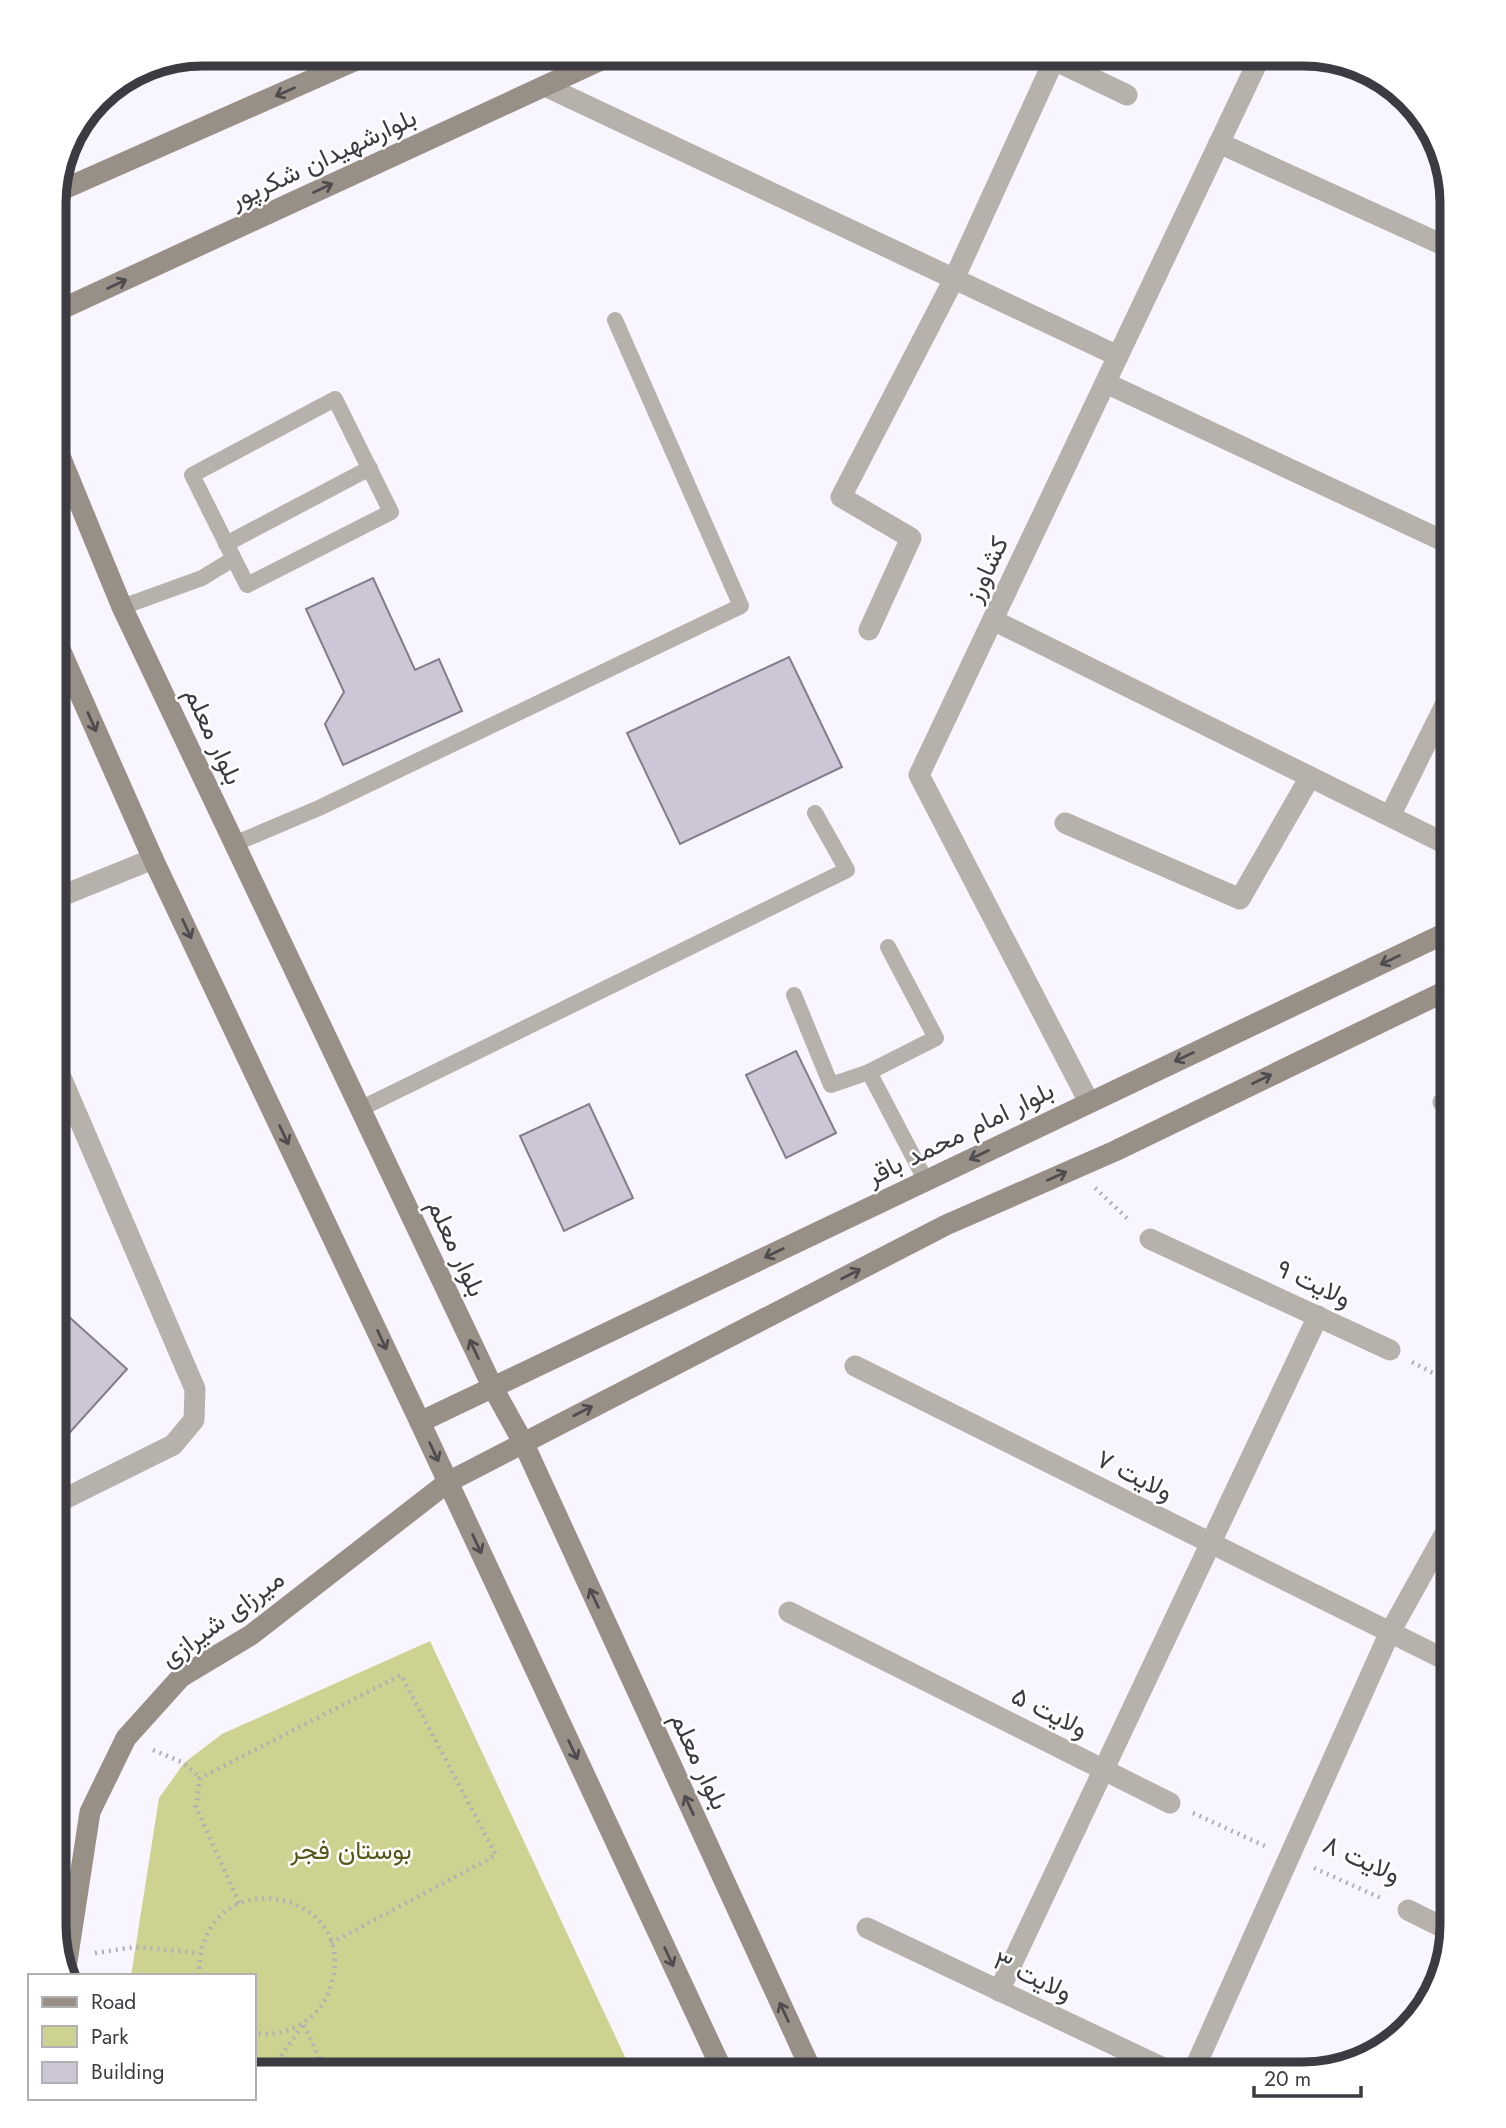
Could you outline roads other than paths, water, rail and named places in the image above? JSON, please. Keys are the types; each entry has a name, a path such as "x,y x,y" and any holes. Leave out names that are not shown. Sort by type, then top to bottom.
{"main road":[{"path":"68,187 341,67"},
{"name":"بلوارشهیدان شکرپور","path":"67,306 586,67"},
{"name":"بلوار معلم","path":"67,473 122,607 493,1388 523,1442 807,2062"},
{"path":"67,666 153,859 420,1422 718,2061"},
{"name":"بلوار امام محمد باقر","path":"420,1422 1439,936"},
{"path":"523,1442 946,1225 1074,1168 1439,994"},
{"name":"میرزای شیرازی","path":"69,1948 90,1812 126,1738 181,1677 251,1635 448,1482 523,1442"}],"street":[{"path":"869,630 911,538 841,497 954,279 1051,67"},
{"path":"1069,67 1127,94"},
{"name":"کشاورز","path":"1089,1102 919,775 1255,67"},
{"path":"545,86 1118,356"},
{"path":"1219,144 1439,243"},
{"path":"1106,383 1439,539"},
{"path":"993,620 1439,841"},
{"path":"1390,817 1439,717"},
{"path":"1065,823 1240,899 1310,777"},
{"path":"67,894 153,859"},
{"path":"66,1090 195,1389 195,1400 194,1420 173,1445 66,1498"},
{"name":"ولایت ۹","path":"1150,1239 1390,1350"},
{"path":"999,1991 1318,1316"},
{"name":"ولایت ۷","path":"855,1366 1439,1657"},
{"path":"1197,2062 1389,1634 1439,1544"},
{"name":"ولایت ۵","path":"789,1612 1170,1803"},
{"name":"ولایت ۸","path":"1408,1910 1439,1925"},
{"name":"ولایت ۳","path":"867,1928 1150,2062"}],"lane":[{"path":"234,844 319,808 741,606 615,320"},
{"path":"335,399 370,468 391,512 247,585 192,475 335,399"},
{"path":"226,544 370,468"},
{"path":"122,607 202,578 233,559"},
{"path":"360,1109 847,870 815,813"},
{"path":"794,995 831,1085 869,1072 936,1038 888,947"},
{"path":"869,1072 926,1181"}],"park label":[{"name":"بوستان فجر","path":"351,1850"}]}
